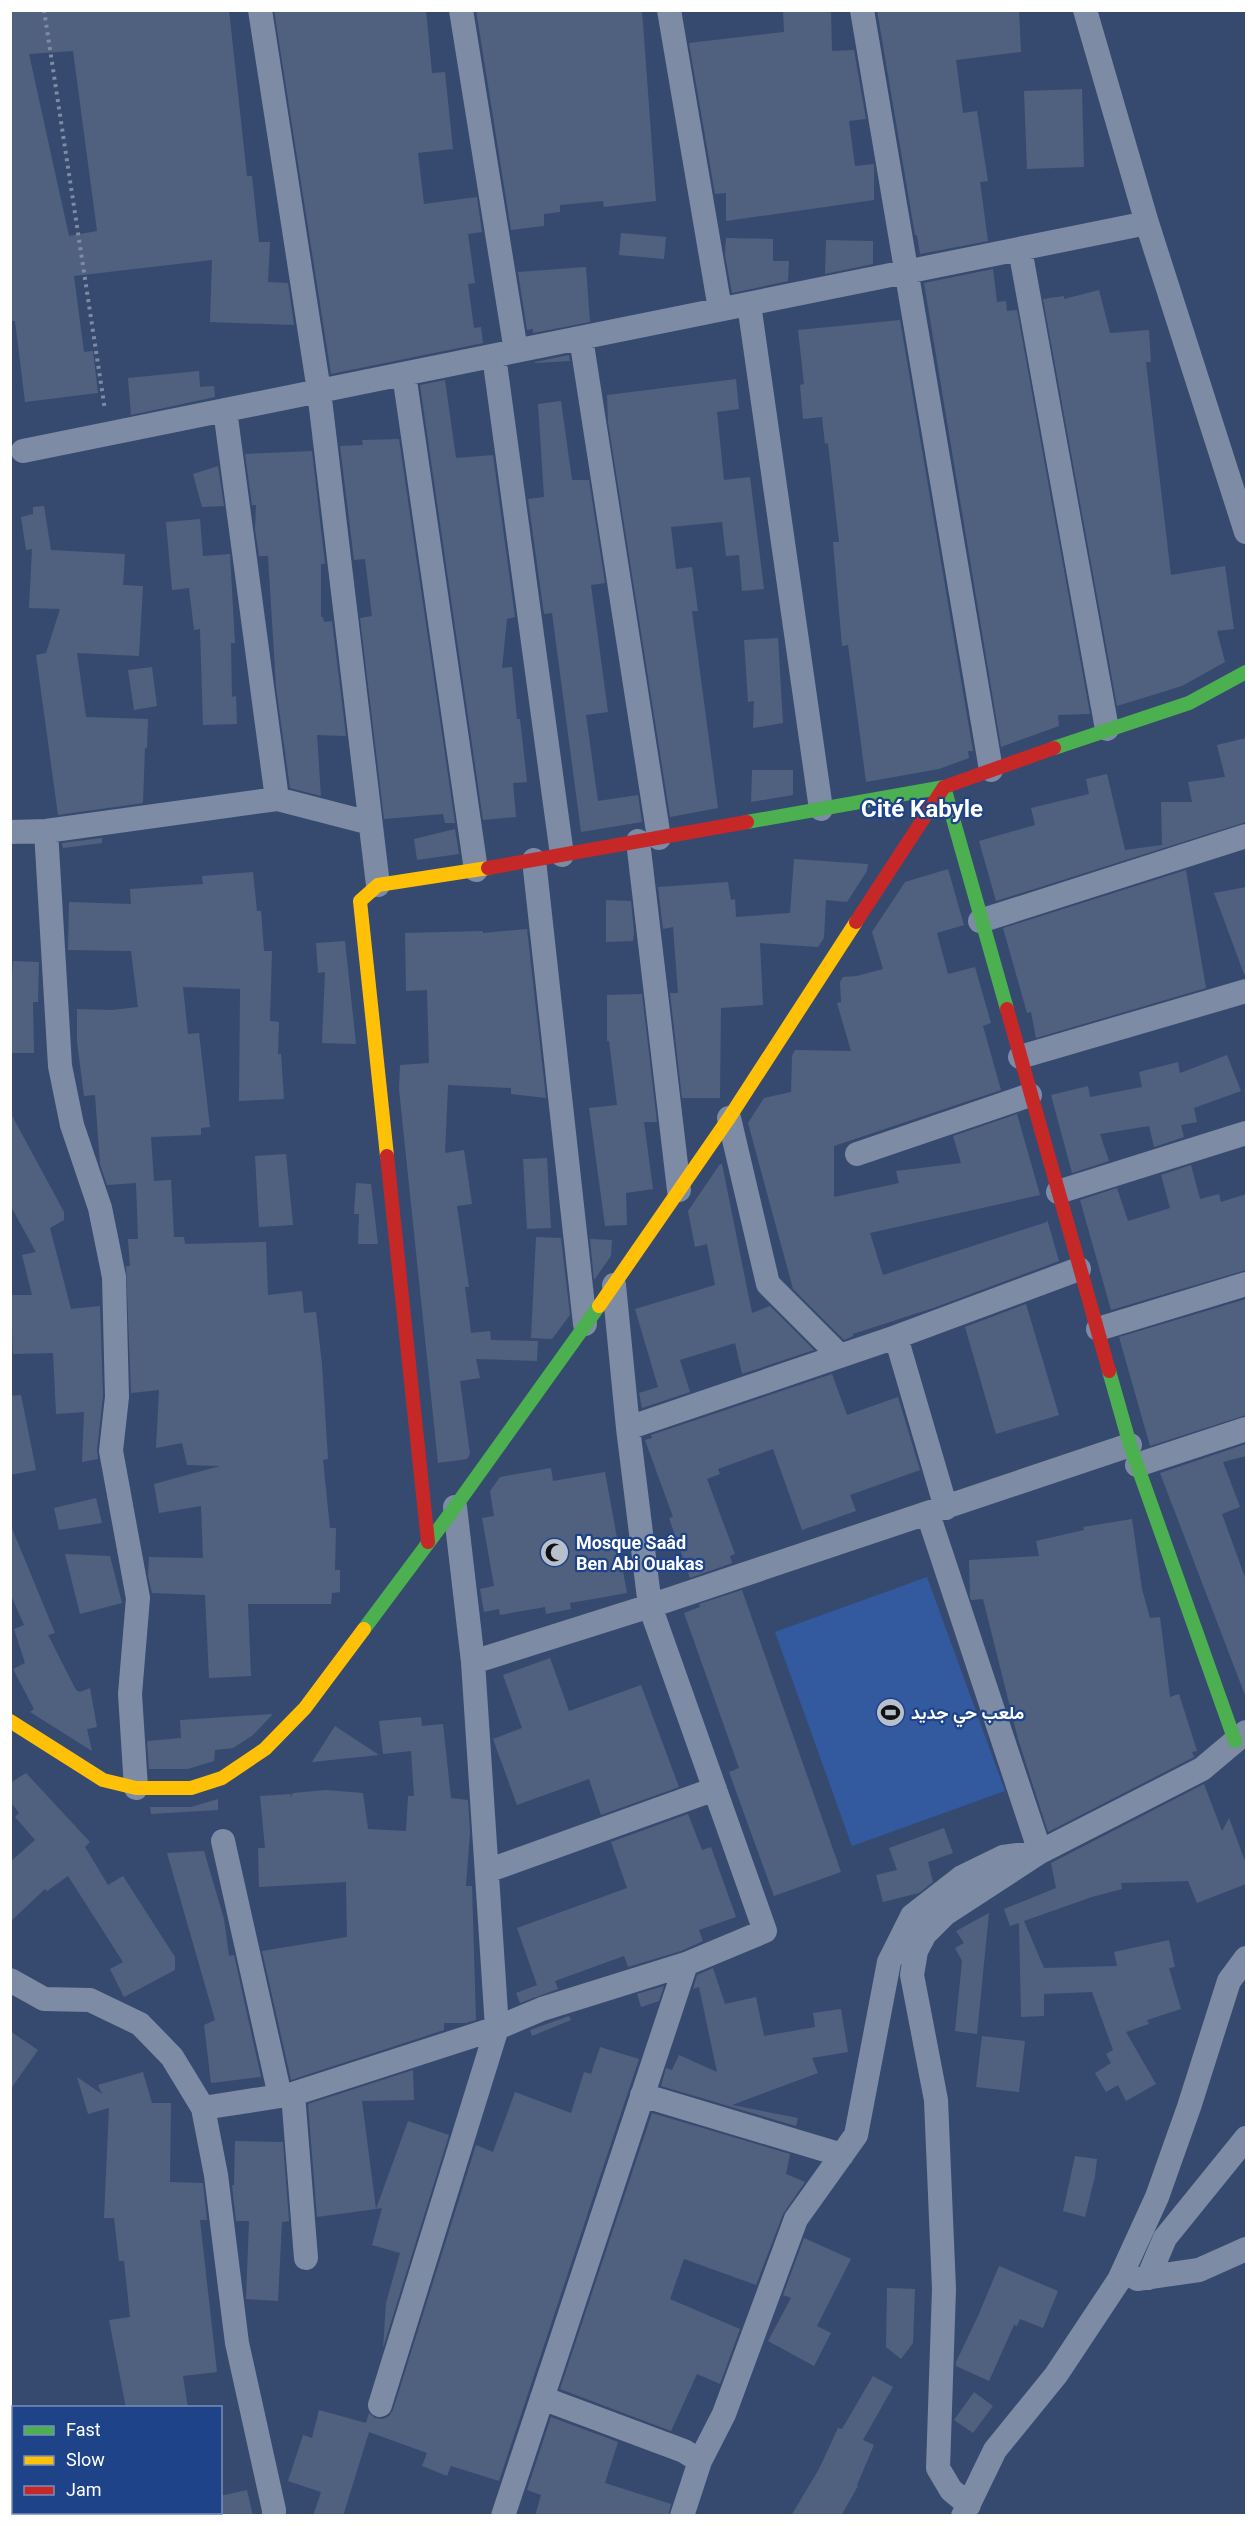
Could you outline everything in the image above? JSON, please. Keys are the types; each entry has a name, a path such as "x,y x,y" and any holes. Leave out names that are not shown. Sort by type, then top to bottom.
{"street":[{"path":"260,10 319,391 378,885"},
{"path":"460,10 505,353 562,855"},
{"path":"669,10 720,309"},
{"path":"862,10 991,770"},
{"path":"1084,10 1147,223 1246,532"},
{"path":"23,451 1147,223"},
{"path":"1020,249 1107,729"},
{"path":"749,304 821,809"},
{"path":"580,338 649,839 680,1190"},
{"path":"404,374 476,870"},
{"path":"225,410 277,799"},
{"path":"428,1542 360,901 378,885 534,860 944,787 1107,729 1189,703 1246,672"},
{"path":"944,787 980,921 1134,1455 1241,1736 1202,1769 1040,1852 945,1914 925,1934 916,1951 912,1975 936,2100 944,2289 938,2468 966,2510 995,2450 1056,2374 1119,2280 1156,2197 1189,2107 1229,1981 1246,1958"},
{"path":"10,1721 102,1780 136,1788 191,1788 222,1778 265,1749 305,1708 455,1507 614,1285 729,1118 944,787"},
{"path":"10,832 46,831 277,799 370,823"},
{"path":"46,831 60,1066 72,1125 100,1208 114,1277 117,1397 111,1451 138,1598 130,1694 136,1788"},
{"path":"980,921 1246,836"},
{"path":"534,860 585,1324"},
{"path":"1020,1057 1246,991"},
{"path":"857,1154 1030,1095"},
{"path":"729,1118 768,1284 840,1356"},
{"path":"1058,1192 1246,1133"},
{"path":"628,1428 896,1337 1079,1269"},
{"path":"1098,1329 1246,1284"},
{"path":"203,2108 287,2095 497,2028 542,2009 686,1964 765,1932 650,1606 628,1428 614,1285"},
{"path":"896,1337 937,1511 1040,1852"},
{"path":"473,1662 937,1511 1134,1455 1246,1429"},
{"path":"380,2405 497,2028 473,1662 455,1507"},
{"path":"487,1871 715,1789"},
{"path":"223,1841 287,2095 306,2258"},
{"path":"682,2516 700,2461 724,2414 796,2219 856,2134 889,1962 912,1916 962,1877 1003,1857 1040,1852"},
{"path":"503,2516 686,1964"},
{"path":"10,1980 44,1998 90,2000 140,2024 172,2056 203,2108 216,2175 237,2343 274,2516"},
{"path":"642,2095 842,2155"},
{"path":"1148,2278 1165,2238 1246,2138"},
{"path":"1119,2280 1199,2270 1246,2249"},
{"path":"542,2398 684,2451 700,2461"}],"path":[{"path":"44,10 108,434"}],"shaded area":[{"name":"ملعب حي جديد","path":"927,1577 1005,1791 852,1846 775,1632"}],"building":[{"path":"10,10 229,10 247,176 252,176 259,242 270,242 268,282 288,283 294,325 210,322 212,260 74,276 84,352 93,351 98,393 25,402 15,321 10,321","holes":["73,51 97,231 69,236 29,54"]},
{"path":"274,10 426,10 432,73 445,72 453,149 418,153 424,204 477,197 482,232 468,234 475,283 468,284 474,328 481,327 483,343 331,374"},
{"path":"476,10 642,10 656,201 604,207 603,201 560,205 560,212 544,214 544,226 511,230"},
{"path":"783,10 831,10 832,51 854,50 866,119 849,121 855,166 874,164 874,200 726,221 726,193 715,194 689,43 784,32"},
{"path":"877,10 1019,10 1021,52 956,60 963,113 977,111 988,181 980,182 988,241 920,254"},
{"path":"1082,89 1084,167 1027,169 1024,91"},
{"path":"621,233 666,237 664,259 619,255"},
{"path":"726,238 773,239 773,261 789,261 788,281 732,293 725,255"},
{"path":"826,240 873,241 873,264 825,274"},
{"path":"586,267 590,322 533,333 533,329 527,330 518,272"},
{"path":"993,269 997,302 1006,301 1007,311 1017,310 1090,714 1058,715 1059,726 1001,747 924,283"},
{"path":"1099,290 1110,333 1149,330 1151,362 1146,362 1171,575 1225,566 1234,629 1217,631 1225,662 1182,686 1117,706 1043,299 1064,296 1064,299"},
{"path":"900,320 973,751 968,751 969,758 939,769 866,782 848,645 842,646 833,542 839,542 828,443 825,444 822,417 803,419 800,385 804,384 798,330"},
{"path":"569,355 570,361 535,363 535,362"},
{"path":"199,371 200,387 214,386 215,397 131,415 128,378"},
{"path":"736,379 739,409 717,412 724,480 750,477 764,589 742,591 739,555 726,556 722,522 671,527 676,569 692,567 698,611 692,611 718,808 670,817 608,422 607,395"},
{"path":"445,380 456,458 493,455 515,617 507,619 502,668 512,667 527,782 513,783 516,817 483,820 420,385"},
{"path":"561,401 572,480 589,480 605,583 591,585 608,712 586,715 598,801 638,795 642,822 581,832 552,613 544,614 528,499 544,497 538,404"},
{"path":"399,439 455,823 445,823 443,814 384,819 360,618 372,616 365,559 354,560 340,446 363,445 362,440"},
{"path":"312,451 325,564 321,564 321,617 324,622 332,621 346,736 317,735 321,796 290,788 276,687 268,556 259,556 255,529 256,505 252,505 245,454"},
{"path":"218,466 224,506 202,507 193,474"},
{"path":"44,506 51,550 125,554 123,585 143,586 139,656 77,653 86,717 148,719 143,803 58,815 36,655 46,653 60,609 29,608 32,549 26,550 21,517 33,514 33,507"},
{"path":"200,519 203,556 230,554 235,643 231,643 232,697 236,696 237,724 203,725 200,629 194,630 189,588 172,590 166,522"},
{"path":"778,638 783,723 753,728 754,701 748,702 744,640"},
{"path":"152,667 157,706 134,710 128,670"},
{"path":"1246,738 1246,822 996,901 979,841 1035,825 1031,808 1089,794 1086,779 1107,774 1125,850 1162,845 1161,802 1192,802 1188,782 1225,777 1217,745"},
{"path":"752,770 793,770 793,795 751,802"},
{"path":"455,829 459,854 417,860 414,839"},
{"path":"102,838 102,843 63,848 62,843"},
{"path":"794,859 868,864 867,871 847,902 826,900 824,938 818,947 760,943 763,1005 721,1008 720,1098 682,1098 670,993 678,993 673,927 663,929 658,887 728,882 731,900 735,899 736,917 790,913"},
{"path":"948,869 964,925 937,933 948,974 975,967 991,1023 983,1026 1001,1090 834,1146 834,1197 899,1183 896,1171 961,1163 953,1136 1017,1114 1040,1195 870,1233 883,1275 1047,1222 1047,1219 1059,1261 936,1307 853,1334 844,1340 793,1289 748,1123 764,1098 791,1092 792,1056 795,1050 851,1051 837,1003 841,1002 840,982 843,977 883,969 872,932 905,882"},
{"path":"1186,870 1206,988 1036,1038 1031,1012 1027,1013 1003,928"},
{"path":"253,872 257,911 261,911 264,951 272,951 270,1021 279,1022 278,1054 281,1054 284,1099 239,1101 240,989 183,987 188,1034 199,1033 210,1127 201,1128 201,1135 151,1137 154,1181 171,1180 174,1237 184,1237 185,1244 266,1242 268,1295 302,1291 304,1313 316,1312 328,1459 323,1460 330,1528 336,1528 335,1570 340,1570 340,1592 332,1593 331,1604 248,1604 251,1676 209,1678 205,1595 152,1593 148,1576 149,1557 203,1558 201,1506 159,1513 154,1484 220,1466 187,1465 182,1443 156,1448 159,1390 131,1393 126,1266 130,1266 128,1239 138,1239 136,1183 107,1185 100,1164 95,1095 84,1096 77,1042 77,1009 112,1010 138,1007 131,951 68,950 69,902 131,904 130,889 203,884 202,876"},
{"path":"1246,887 1246,974 1244,974 1214,893"},
{"path":"606,900 631,901 633,941 606,942"},
{"path":"527,929 546,1098 511,1094 511,1088 448,1085 445,1153 464,1150 472,1204 457,1206 469,1287 465,1287 471,1333 490,1331 491,1340 538,1341 537,1361 476,1359 480,1378 460,1381 470,1454 467,1459 438,1463 399,1089 400,1065 429,1063 427,990 406,991 405,933 483,931 483,933"},
{"path":"345,941 356,1044 322,1043 325,972 318,973 316,943"},
{"path":"13,961 39,962 38,1002 33,1002 34,1053 10,1053 10,976 12,977"},
{"path":"642,994 657,1122 644,1122 653,1189 626,1193 627,1225 605,1226 589,1108 617,1105 609,1041 607,1041 607,995"},
{"path":"1227,1055 1241,1091 1194,1108 1197,1122 1181,1125 1184,1137 1154,1147 1149,1126 1100,1134 1109,1161 1072,1173 1051,1095 1088,1086 1090,1097 1142,1087 1139,1072 1178,1062 1180,1073"},
{"path":"10,1112 64,1212 64,1220 50,1228 71,1309 100,1306 103,1396 98,1459 82,1462 84,1412 56,1414 53,1353 13,1354 11,1295 32,1295 22,1255 36,1252 10,1205"},
{"path":"286,1154 293,1225 259,1227 255,1156"},
{"path":"547,1158 551,1228 527,1229 523,1159"},
{"path":"722,1164 752,1313 770,1306 814,1350 742,1374 735,1343 680,1360 690,1392 642,1408 639,1393 658,1387 635,1309 715,1285 707,1244 695,1247 688,1211"},
{"path":"1191,1165 1200,1199 1219,1194 1221,1202 1246,1194 1246,1270 1111,1310 1080,1200 1117,1188 1128,1221 1170,1208 1161,1175"},
{"path":"356,1183 371,1184 378,1244 358,1244 359,1214 354,1214"},
{"path":"536,1237 561,1238 570,1315 552,1339 531,1338"},
{"path":"590,1239 612,1240 611,1256 594,1280"},
{"path":"1246,1299 1246,1415 1150,1446 1119,1337"},
{"path":"1026,1304 1059,1415 996,1434 965,1327"},
{"path":"832,1374 847,1415 898,1397 920,1470 850,1495 856,1511 802,1530 773,1449 718,1469 720,1474 707,1479 735,1554 730,1556 732,1563 690,1578 669,1518 673,1517 645,1440 652,1438 651,1435"},
{"path":"21,1395 36,1470 10,1475 10,1396"},
{"path":"1246,1444 1246,1456 1223,1462 1240,1507 1222,1514 1246,1580 1245,1695 1160,1473"},
{"path":"551,1468 553,1481 605,1472 627,1593 570,1603 571,1609 546,1614 545,1607 500,1615 499,1609 484,1612 480,1589 494,1586 482,1518 494,1516 490,1491 500,1477"},
{"path":"96,1498 102,1523 59,1530 54,1508"},
{"path":"1132,1519 1142,1589 1150,1618 1160,1617 1170,1697 1179,1694 1197,1751 1192,1752 1194,1757 1048,1832 1018,1739 983,1599 971,1600 970,1597 969,1560 1039,1556 1036,1541 1084,1530 1083,1527"},
{"path":"11,1526 55,1633 48,1635 76,1690 80,1692 90,1688 97,1727 87,1729 92,1751 30,1712 34,1709 13,1669 25,1663 14,1629 24,1625 10,1593"},
{"path":"65,1554 110,1556 122,1603 80,1614"},
{"path":"742,1590 841,1872 774,1896 729,1772 739,1768 684,1613 700,1607 699,1604"},
{"path":"550,1658 569,1711 641,1685 679,1787 601,1815 589,1779 517,1805 493,1739 522,1728 503,1675"},
{"path":"273,1714 253,1735 233,1748 215,1750 214,1761 188,1769 149,1769 147,1741 181,1738 180,1720"},
{"path":"421,1717 422,1726 443,1724 451,1798 468,1800 470,1832 466,1886 472,1886 476,2020 466,2023 444,2023 444,2030 291,2080 262,1951 347,1937 346,1882 259,1887 258,1848 265,1848 260,1796 291,1794 290,1798 293,1793 326,1790 363,1793 368,1829 406,1831 408,1796 414,1796 411,1751 383,1754 379,1721"},
{"path":"335,1726 379,1755 312,1762"},
{"path":"26,1773 90,1842 85,1847 108,1885 123,1876 175,1957 175,1970 124,1997 110,1969 123,1962 68,1876 47,1891 45,1889 10,1922 10,1862 35,1840 15,1817 19,1813 10,1801 10,1783"},
{"path":"1204,1784 1222,1831 1229,1818 1246,1864 1246,1884 1197,1903 1188,1881 1121,1883 1122,1889 1024,1921 1044,1968 1117,1966 1114,1952 1169,1940 1175,1967 1169,1968 1181,2009 1147,2020 1149,2024 1126,2032 1156,2084 1126,2101 1118,2085 1106,2092 1095,2073 1111,2063 1106,2054 1113,2050 1092,1992 1044,1994 1044,2016 1021,2017 1019,1923 1010,1926 1004,1909 1056,1888 1051,1863"},
{"path":"218,1799 218,1810 151,1814 150,1807 191,1807"},
{"path":"688,1814 702,1850 711,1847 736,1917 699,1930 703,1941 681,1951 628,1967 624,1956 555,1981 558,1989 520,2003 516,1993 537,1985 517,1928 627,1888 611,1842"},
{"path":"944,1828 953,1853 928,1862 933,1882 919,1893 883,1902 876,1875 897,1870 889,1848"},
{"path":"204,1851 224,1919 229,1956 234,1955 261,2077 211,2083 204,2025 215,2020 167,1853"},
{"path":"989,1913 977,2034 955,2031 962,1961 955,1948 964,1943 956,1931"},
{"path":"713,1968 725,2004 756,1997 764,2036 815,2027 813,2013 841,2009 848,2052 812,2058 818,2073 732,2105 798,2118 796,2126 661,2086 666,2068 672,2070 679,2055 717,2072 699,1987 693,1989 697,1975"},
{"path":"664,1986 659,2001 641,2007 637,1994"},
{"path":"569,2016 571,2020 532,2036 530,2030"},
{"path":"10,2031 38,2050 10,2090"},
{"path":"982,2036 1025,2041 1019,2092 976,2087"},
{"path":"600,2047 639,2059 499,2481 451,2466 447,2476 422,2466 427,2453 369,2432 343,2516 313,2516 321,2492 288,2481 303,2435 312,2438 319,2410 366,2423 369,2413 375,2418 383,2419 393,2410 476,2145 493,2152 515,2092 571,2113 584,2072 591,2074"},
{"path":"413,2070 414,2100 362,2101 376,2209 317,2217 308,2104"},
{"path":"143,2072 152,2103 171,2103 170,2182 203,2183 207,2220 200,2220 217,2372 183,2376 188,2406 126,2406 109,2320 130,2317 124,2261 119,2261 114,2218 104,2218 109,2108 88,2114 77,2077 102,2094 98,2085"},
{"path":"652,2113 790,2154 786,2174 805,2182 783,2214 756,2285 684,2259 670,2299 740,2329 720,2384 697,2374 671,2431 560,2389"},
{"path":"408,2121 449,2135 383,2348 386,2303 400,2253 372,2245 382,2208 376,2209"},
{"path":"235,2141 283,2142 289,2221 282,2222 278,2301 246,2299 249,2221 236,2221 232,2185 234,2185"},
{"path":"1075,2156 1097,2159 1085,2217 1063,2211"},
{"path":"804,2238 851,2259 817,2326 831,2333 814,2366 768,2341 791,2298 783,2295"},
{"path":"999,2266 1058,2291 1043,2328 1020,2319 1017,2326 1014,2325 989,2381 956,2366 956,2362"},
{"path":"887,2288 915,2289 913,2343 901,2359 886,2347"},
{"path":"873,2376 893,2387 863,2440 874,2445 858,2486 841,2516 791,2516 819,2469 838,2428 842,2429"},
{"path":"974,2392 993,2406 973,2433 954,2420"},
{"path":"551,2417 618,2442 605,2483 671,2504 668,2516 535,2516 541,2495 527,2490"},
{"path":"247,2490 253,2516 220,2516 222,2496"}],"traffic: fast":[{"path":"1054,748 1189,703 1246,672"},
{"path":"747,822 944,787 1007,1009"},
{"path":"364,1629 455,1507 599,1306"},
{"path":"1109,1371 1130,1445 1235,1741"}],"traffic: slow":[{"path":"387,1156 360,901 378,885 488,868"},
{"path":"599,1306 729,1118 856,922"},
{"path":"10,1721 103,1780 136,1788 191,1788 222,1778 265,1749 305,1708 364,1629"}],"traffic: jam":[{"path":"856,922 944,787 1054,748"},
{"path":"488,868 747,822"},
{"path":"1007,1009 1109,1371"},
{"path":"387,1156 428,1542"}],"place":[{"name":"Mosque Saâd Ben Abi Ouakas","path":"555,1552"},
{"name":"ملعب حي جديد","path":"890,1712"}],"district":[{"name":"Cité Kabyle","path":"922,809"}]}
